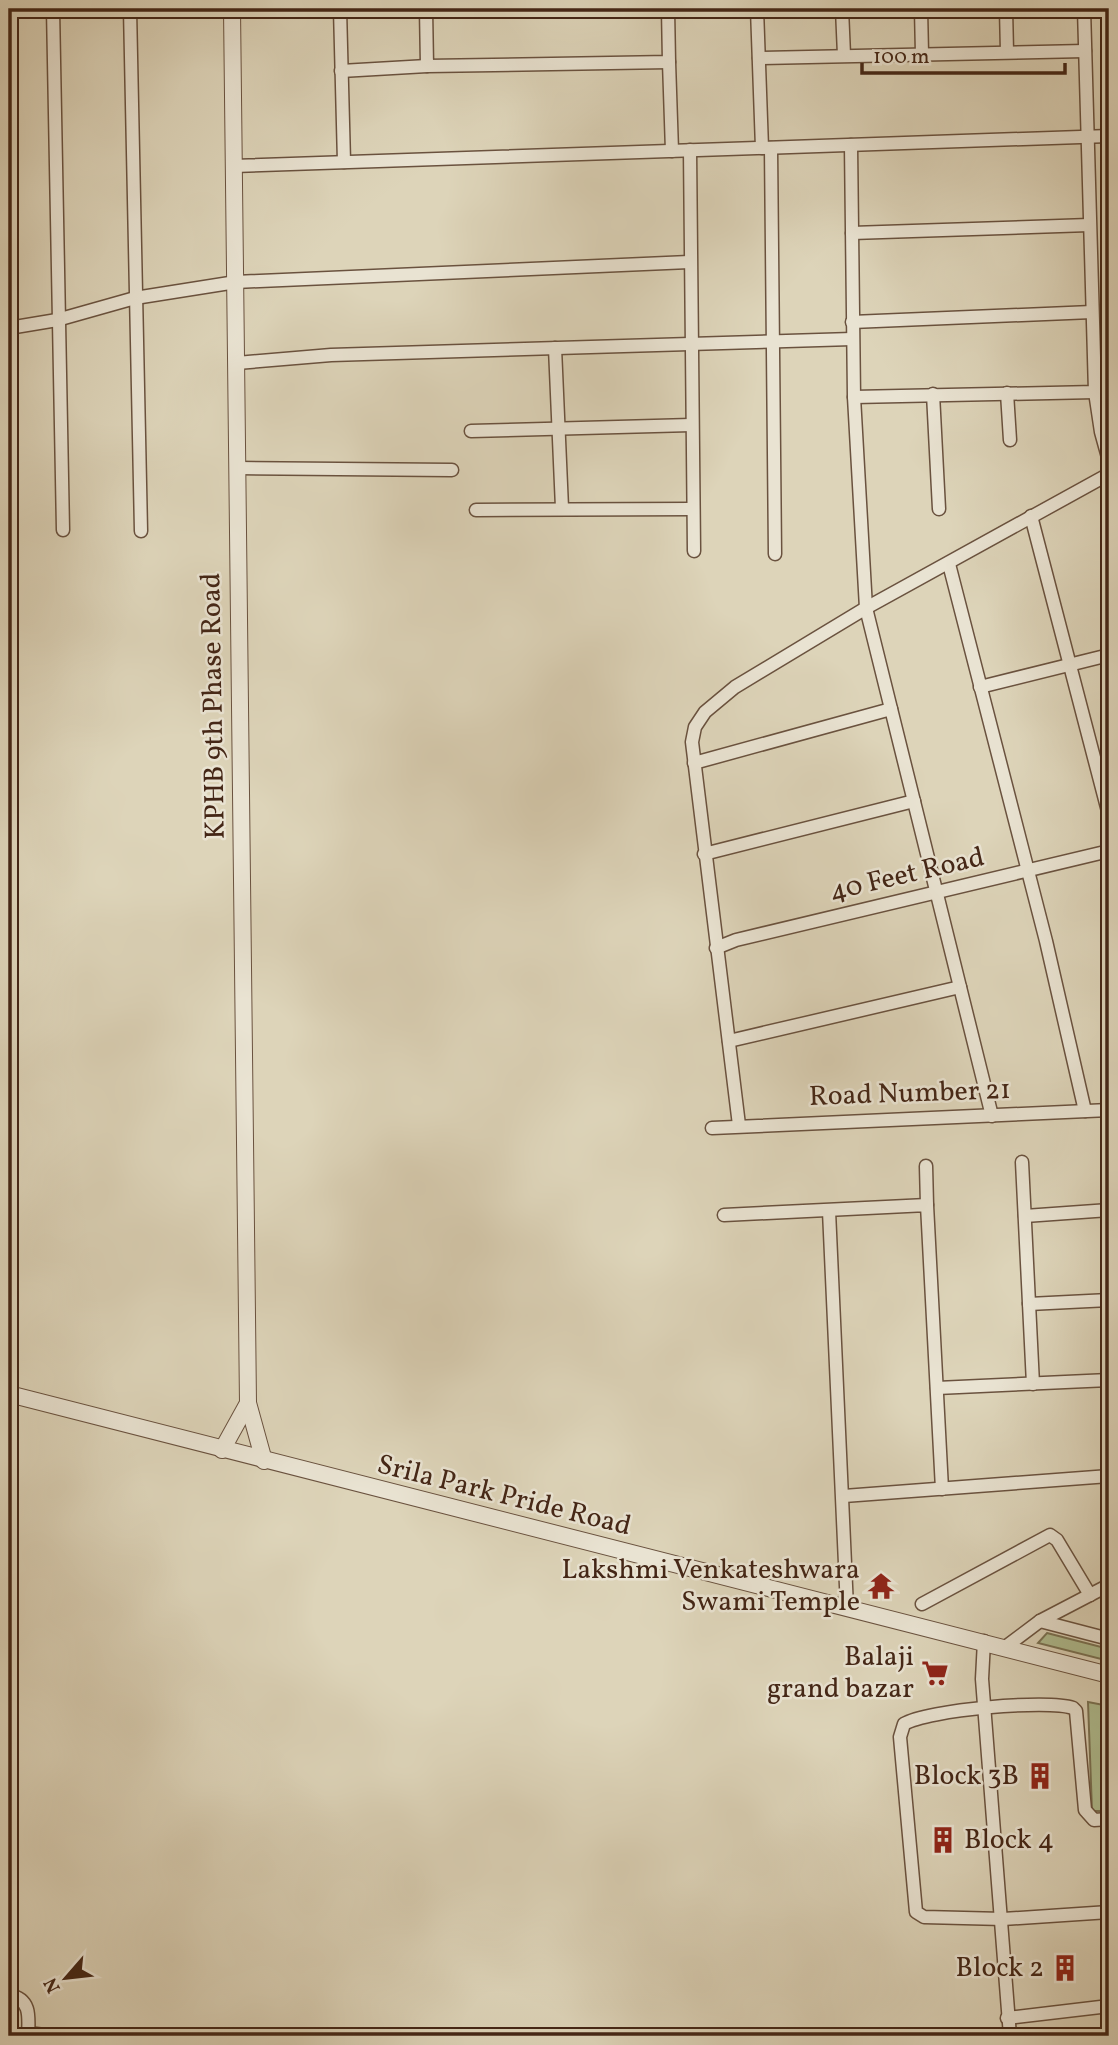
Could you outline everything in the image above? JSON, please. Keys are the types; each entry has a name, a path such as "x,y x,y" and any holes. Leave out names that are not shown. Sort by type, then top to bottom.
{"street":[{"path":"53,9 63,530"},
{"path":"130,9 141,531"},
{"name":"KPHB 9th Phase Road","path":"232,9 248,1403 264,1461"},
{"path":"340,9 344,162"},
{"path":"426,9 427,66"},
{"path":"668,9 672,151"},
{"path":"758,9 759,58 767,148 775,554"},
{"path":"842,9 844,55"},
{"path":"921,9 922,54"},
{"path":"1006,9 1007,52"},
{"path":"1084,9 1095,392 1109,461"},
{"path":"759,58 1085,51"},
{"path":"341,71 427,66 669,62"},
{"path":"234,166 1109,136"},
{"path":"851,145 852,339 866,608 992,1116"},
{"path":"690,150 689,262 694,551"},
{"path":"852,233 1089,225"},
{"path":"9,328 57,320 135,298 236,282 689,262"},
{"path":"852,322 1092,312"},
{"path":"237,363 331,355 852,339"},
{"path":"555,348 562,508"},
{"path":"854,397 1095,392"},
{"path":"1007,393 1010,440"},
{"path":"933,394 939,509"},
{"path":"471,431 691,425"},
{"path":"238,468 452,470"},
{"path":"739,1125 704,854 692,742 695,727 705,712 735,687 866,608 1109,474"},
{"path":"476,510 693,509"},
{"path":"1031,516 1109,815"},
{"path":"949,564 1028,871 1085,1111"},
{"path":"980,687 1109,655"},
{"path":"694,763 891,709"},
{"path":"704,854 914,801"},
{"name":"40 Feet Road","path":"716,948 736,940 1109,852"},
{"path":"729,1041 960,987"},
{"name":"Road Number 21","path":"712,1128 1109,1110"},
{"path":"1022,1162 1033,1384"},
{"path":"926,1166 942,1489"},
{"path":"724,1215 927,1205"},
{"path":"1024,1216 1109,1210"},
{"path":"829,1211 832,1329 844,1496 846,1608"},
{"path":"1029,1304 1109,1300"},
{"path":"937,1388 1109,1380"},
{"name":"Srila Park Pride Road","path":"9,1394 1109,1675"},
{"name":"KPHB 9th Phase Road","path":"222,1450 248,1403"},
{"path":"844,1496 1109,1476"},
{"path":"922,1604 1050,1535 1057,1540 1090,1595"},
{"path":"1004,1648 1040,1621 1109,1585"},
{"path":"1040,1621 1109,1639"},
{"path":"984,1641 982,1679 1003,1919 1010,2036"},
{"path":"1109,1819 1094,1820 1085,1810 1076,1711 1073,1708 986,1708 915,1717 904,1724 900,1737 916,1912 924,1917 1003,1919 1109,1912"},
{"path":"9,1995 21,1997 27,2006 28,2035 53,2036"},
{"path":"1007,2018 1109,2006"}],"green space":[{"path":"1047,1633 1109,1649 1109,1661 1038,1643"},
{"path":"1088,1702 1109,1706 1109,1811 1092,1811"}],"place":[{"name":"Lakshmi Venkateshwara Swami Temple","path":"881,1586"},
{"name":"Balaji grand bazar","path":"935,1673"},
{"name":"Block 3B","path":"1040,1776"},
{"name":"Block 4","path":"943,1840"},
{"name":"Block 2","path":"1065,1968"}]}
